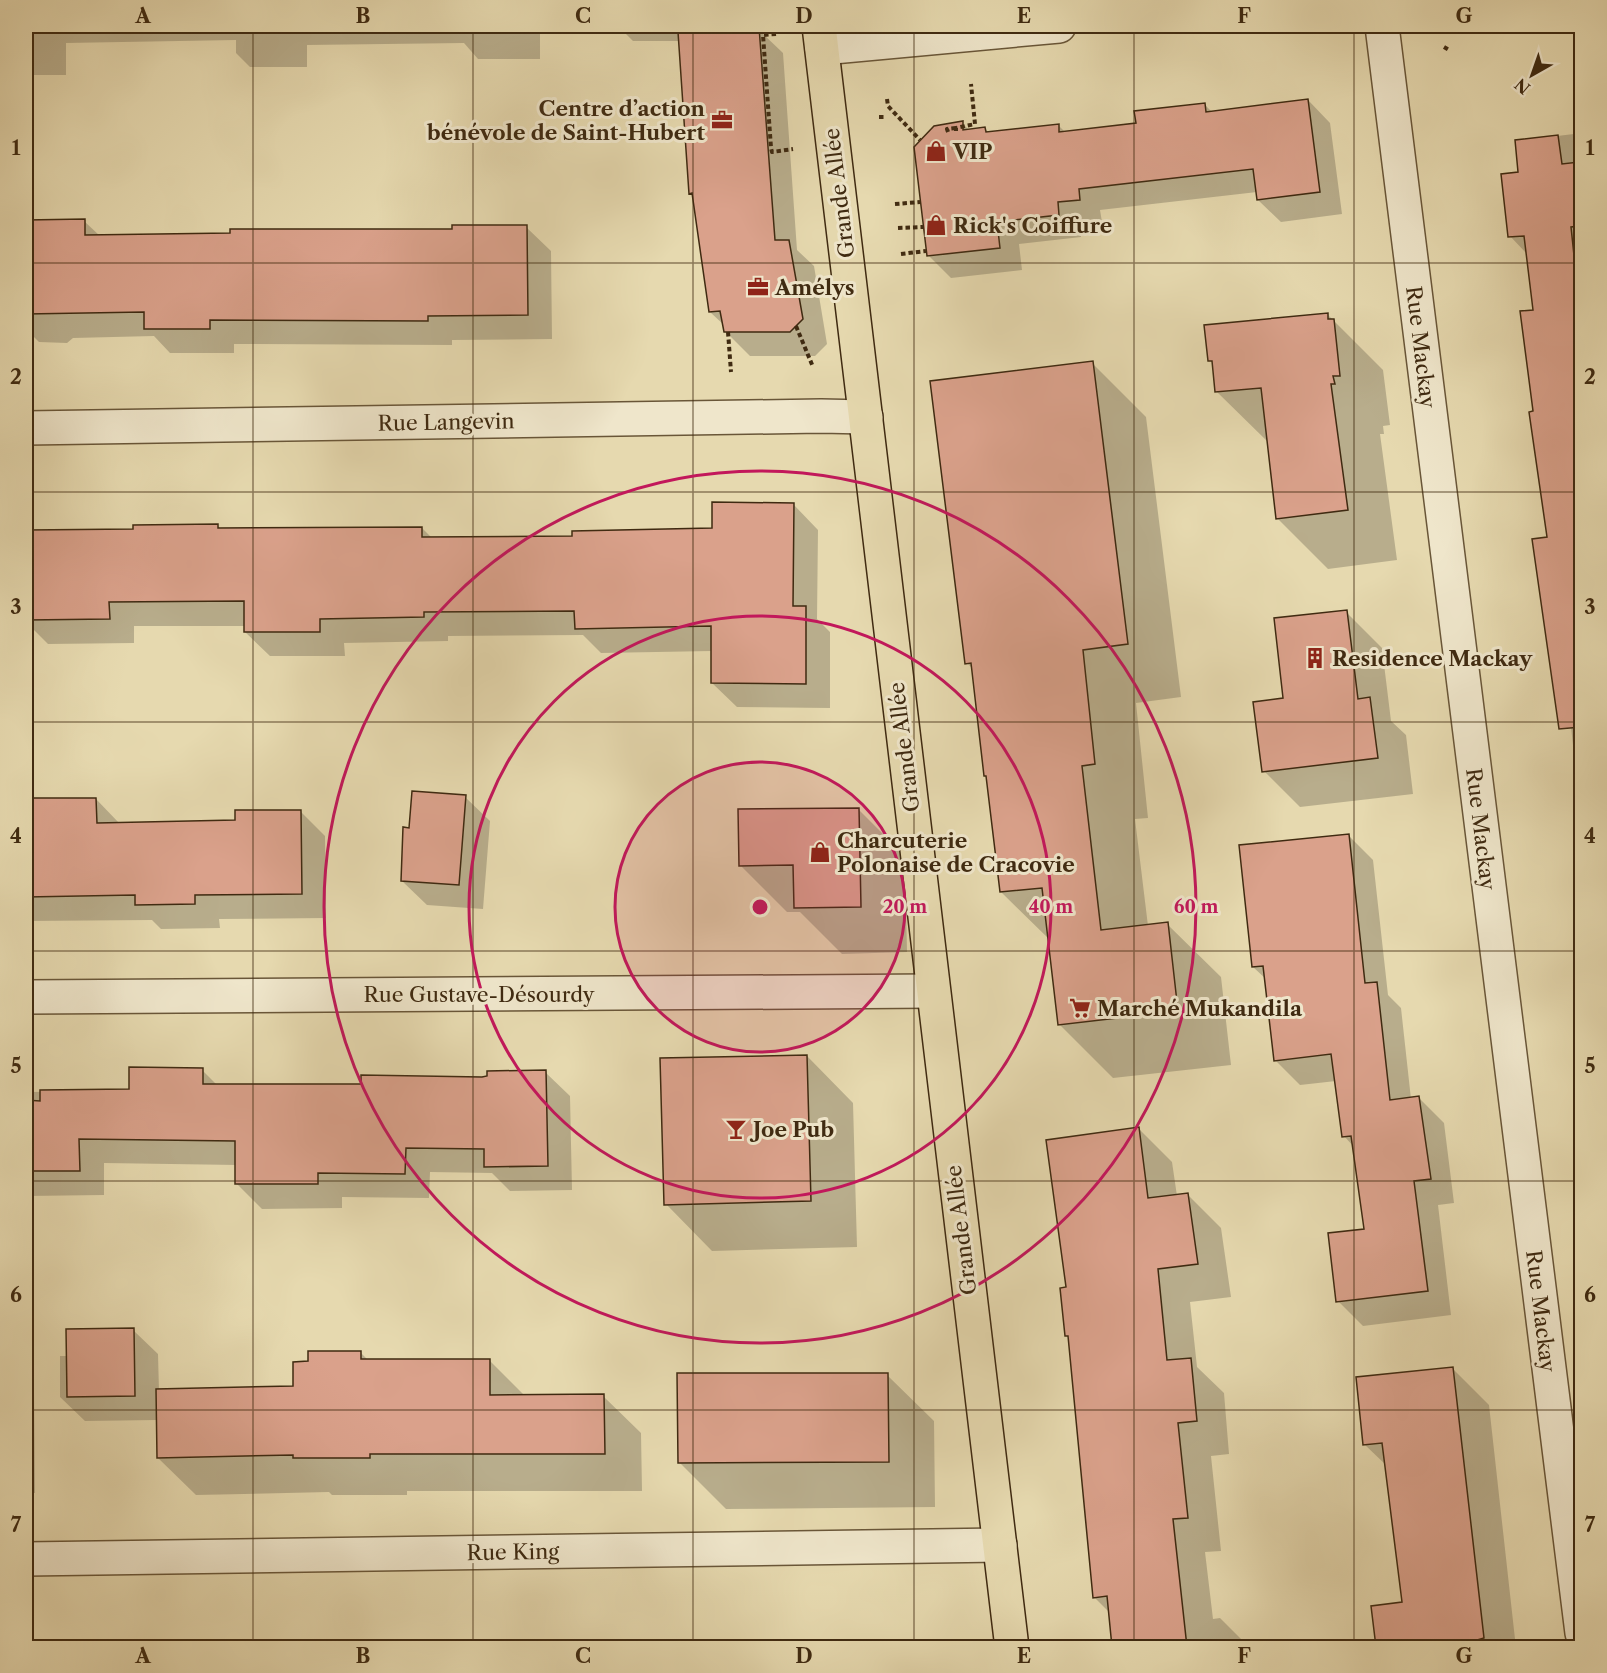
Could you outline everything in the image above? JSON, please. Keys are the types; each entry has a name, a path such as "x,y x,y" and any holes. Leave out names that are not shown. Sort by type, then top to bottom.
{"main road":[{"name":"Grande Allée","path":"821,37 1012,1647"}],"street":[{"path":"821,37 1059,26"},
{"name":"Rue Mackay","path":"1382,26 1581,1633"},
{"name":"Rue Langevin","path":"26,428 866,417"},
{"name":"Rue Gustave-Désourdy","path":"26,997 933,991"},
{"name":"Rue King","path":"26,1559 1000,1545"}],"path":[{"path":"783,34 763,35 769,145 772,152 785,150"},
{"path":"1444,47 1449,50"},
{"path":"948,132 947,129 956,130 975,124 971,84"},
{"path":"887,99 888,106 920,140"},
{"path":"879,117 885,117"},
{"path":"895,204 920,202"},
{"path":"898,228 923,226"},
{"path":"901,254 927,251"},
{"path":"796,326 813,367"},
{"path":"728,332 731,372"}],"building":[{"path":"759,27 775,240 789,240 803,319 790,332 724,332 720,311 709,312 692,193 689,194 678,32"},
{"path":"1308,99 1320,192 1257,200 1253,169 1079,189 1080,200 1058,202 1059,215 997,222 1000,248 927,256 914,147 934,126 963,121 963,130 985,127 986,132 1059,124 1059,132 1136,123 1134,111 1205,103 1206,112"},
{"path":"1558,135 1562,164 1579,162 1581,184 1581,226 1571,227 1581,322 1581,727 1559,729 1532,539 1547,537 1529,412 1533,411 1520,311 1533,310 1524,236 1508,237 1501,174 1518,172 1515,140"},
{"path":"85,219 85,235 230,233 230,229 452,229 452,225 527,225 528,315 428,316 428,321 210,320 210,329 144,329 144,312 26,314 26,220"},
{"path":"1328,313 1328,319 1334,319 1340,376 1333,376 1335,384 1331,384 1348,510 1276,519 1261,388 1215,392 1212,361 1208,361 1204,325"},
{"path":"1093,361 1128,644 1083,650 1095,764 1082,766 1101,930 1168,922 1178,1011 1058,1025 1042,888 1000,892 971,663 965,664 930,381"},
{"path":"712,502 794,503 793,606 806,606 806,684 711,683 711,626 575,629 574,611 424,612 424,617 320,619 320,632 244,632 244,601 109,602 110,619 26,620 26,530 133,529 133,525 218,524 218,528 422,527 422,537 572,536 572,531 712,528"},
{"name":"Residence Mackay","path":"1347,610 1358,699 1370,697 1378,758 1262,772 1253,702 1283,698 1274,618"},
{"path":"412,791 466,795 459,885 401,881 403,827 409,828"},
{"path":"26,798 96,798 97,823 235,820 235,810 301,810 302,894 195,895 195,904 135,905 135,895 26,897"},
{"path":"859,808 861,907 794,908 793,865 739,866 738,809"},
{"path":"1349,834 1365,983 1377,982 1390,1100 1419,1096 1431,1179 1414,1181 1428,1291 1336,1302 1328,1233 1364,1229 1351,1136 1342,1137 1331,1054 1274,1061 1263,966 1252,967 1239,845"},
{"name":"Joe Pub","path":"807,1055 811,1201 664,1205 660,1058"},
{"path":"129,1067 203,1068 203,1084 361,1084 361,1075 482,1077 487,1076 487,1071 546,1070 548,1166 484,1167 484,1149 406,1148 405,1174 318,1173 318,1184 235,1184 235,1141 79,1139 80,1171 26,1171 26,1100 40,1101 40,1090 129,1089"},
{"path":"1139,1127 1148,1198 1188,1193 1198,1264 1158,1269 1167,1360 1191,1358 1197,1421 1178,1423 1188,1518 1173,1519 1187,1647 1112,1647 1107,1596 1093,1598 1068,1336 1065,1336 1060,1288 1066,1287 1046,1140"},
{"path":"134,1328 135,1396 67,1397 66,1329"},
{"path":"308,1351 361,1351 361,1359 490,1359 490,1395 604,1394 605,1454 370,1454 370,1458 293,1458 293,1455 157,1458 156,1389 293,1386 293,1362 308,1361"},
{"path":"1453,1367 1484,1638 1477,1640 1478,1647 1376,1647 1371,1606 1402,1602 1382,1443 1363,1445 1356,1377"},
{"path":"677,1373 888,1373 889,1462 678,1463"}],"place":[{"name":"Centre d’action bénévole de Saint-Hubert","path":"722,120"},
{"name":"VIP","path":"936,151"},
{"name":"Rick's Coiffure","path":"936,225"},
{"name":"Amélys","path":"758,287"},
{"name":"Residence Mackay","path":"1315,658"},
{"name":"Charcuterie Polonaise de Cracovie","path":"820,852"},
{"name":"Marché Mukandila","path":"1080,1008"},
{"name":"Joe Pub","path":"736,1129"}]}
